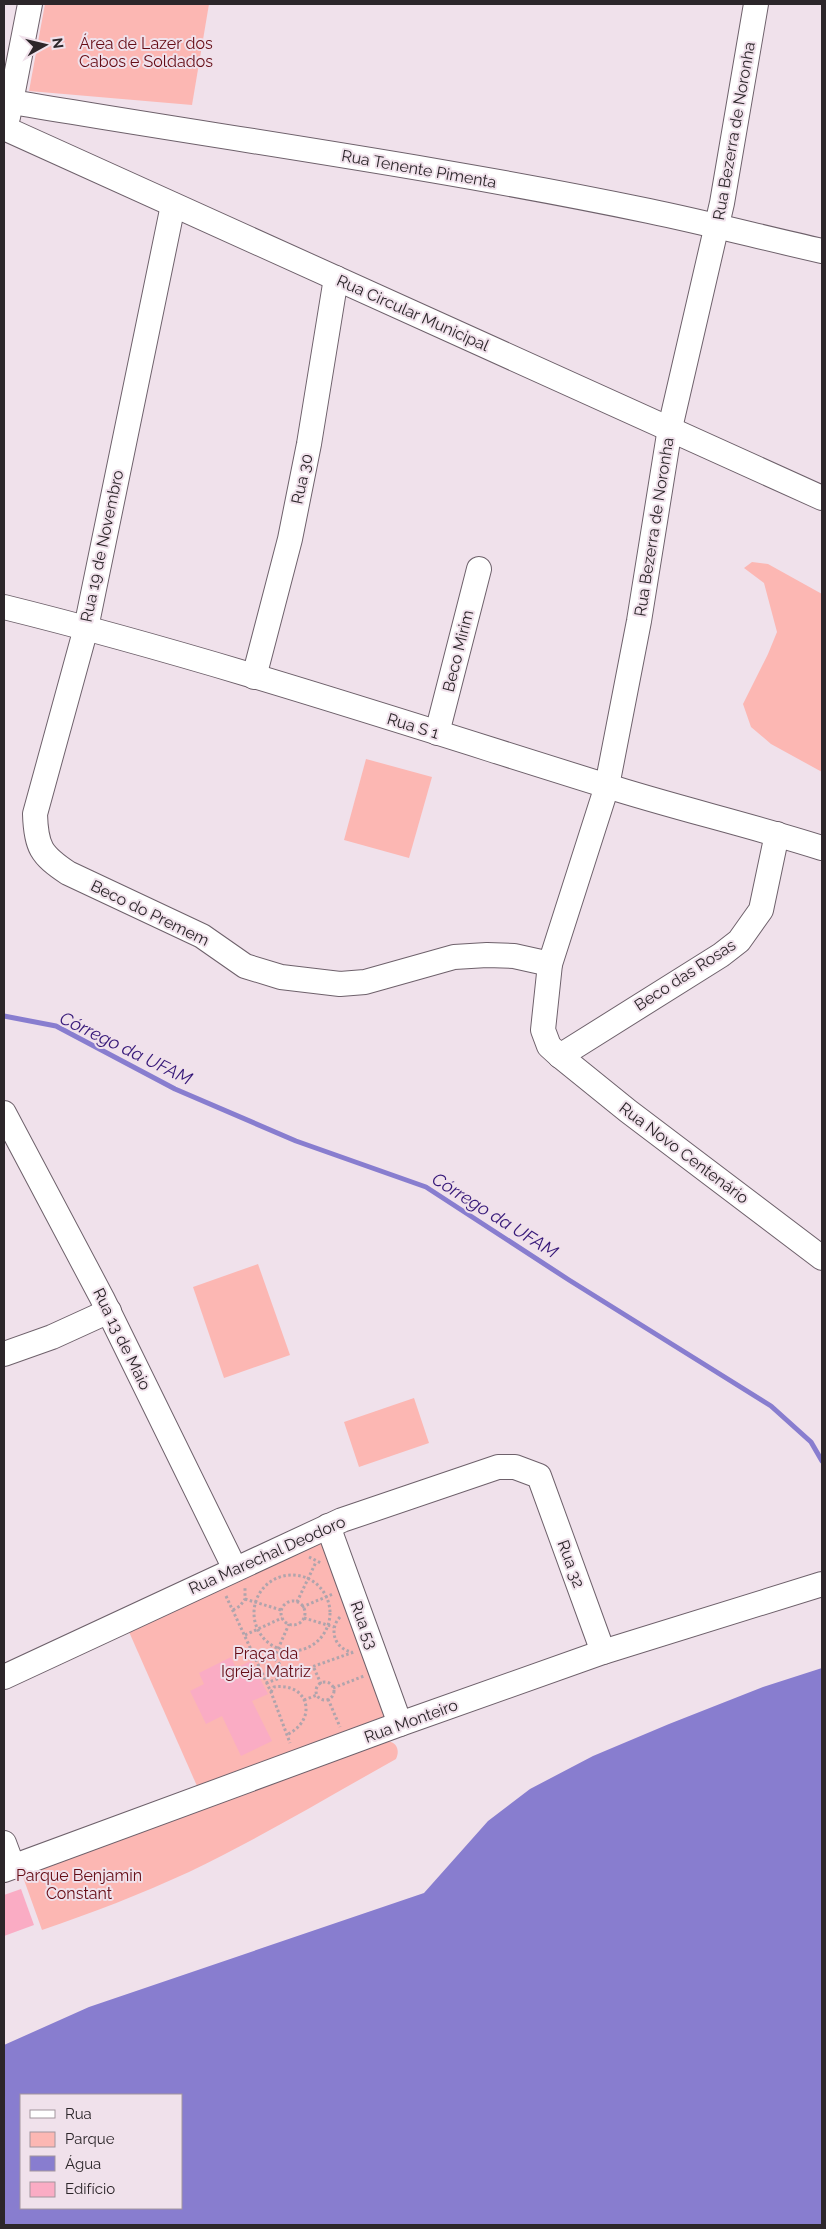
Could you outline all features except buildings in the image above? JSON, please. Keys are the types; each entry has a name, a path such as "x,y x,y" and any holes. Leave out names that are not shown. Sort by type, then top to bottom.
{"street":[{"path":"4,132 12,102 30,4"},
{"name":"Rua Bezerra de Noronha","path":"554,1051 543,1030 550,964 607,786 639,621 670,428 717,228 756,4"},
{"name":"Rua Tenente Pimenta","path":"12,102 448,174 650,211 822,251"},
{"name":"Rua Circular Municipal","path":"4,132 174,204 822,498"},
{"name":"Rua 19 de Novembro","path":"68,873 52,862 41,851 35,837 35,814 86,628 174,204"},
{"name":"Rua 30","path":"254,677 290,539 310,444 336,278"},
{"name":"Beco Mirim","path":"437,733 479,569"},
{"name":"Rua S 1","path":"4,607 86,628 254,677 607,786 822,848"},
{"name":"Beco das Rosas","path":"554,1051 721,955 740,941 761,910 777,834"},
{"name":"Beco do Premem","path":"68,873 202,936 245,966 281,976 340,984 365,982 454,957 487,955 514,956 550,964"},
{"name":"Rua Novo Centenário","path":"554,1051 636,1117 822,1258"},
{"name":"Rua 13 de Maio","path":"4,1113 109,1311 226,1573"},
{"path":"4,1354 52,1337 109,1311"},
{"name":"Rua Marechal Deodoro","path":"4,1677 328,1526 498,1467 515,1467 539,1476"},
{"name":"Rua 32","path":"539,1476 602,1652"},
{"name":"Rua 53","path":"328,1526 400,1724"},
{"name":"Rua Monteiro","path":"8,1869 400,1724 602,1652 822,1584"},
{"path":"4,1843 8,1869"}],"path":[{"path":"297,1602 316,1562"},
{"path":"226,1573 245,1636 271,1692 286,1735 300,1761"},
{"path":"297,1576 308,1579 318,1584 327,1596 330,1612 328,1625 320,1639 307,1648 293,1651 278,1648 266,1640 258,1629 254,1617 256,1602 264,1588 280,1578 297,1576"},
{"path":"302,1607 351,1588"},
{"path":"245,1599 281,1610"},
{"path":"297,1602 305,1612 303,1618 299,1623 289,1624 282,1618 281,1610 286,1604 297,1602"},
{"path":"245,1636 282,1618"},
{"path":"303,1618 334,1627"},
{"path":"274,1658 289,1624"},
{"path":"266,1683 314,1668 372,1646"},
{"path":"255,1660 269,1656 274,1658 280,1664 283,1677"},
{"path":"314,1668 321,1684"},
{"path":"333,1688 381,1670"},
{"path":"321,1684 329,1684 333,1688"},
{"path":"321,1684 316,1690 317,1695 323,1700 328,1699 333,1693 333,1688"},
{"path":"271,1692 274,1687 291,1687 300,1692 304,1700 306,1713 303,1724 286,1735"},
{"path":"304,1700 317,1695"},
{"path":"328,1699 347,1744"}],"green space":[{"name":"Área de Lazer dos Cabos e Soldados","path":"45,4 209,4 192,105 29,91"},
{"path":"752,562 768,564 822,594 822,772 771,744 751,727 743,704 777,632 764,583 744,568"},
{"path":"366,759 432,777 409,858 344,840"},
{"path":"258,1264 290,1355 224,1378 193,1287"},
{"path":"414,1398 429,1443 359,1467 344,1422"},
{"name":"Praça da Igreja Matriz","path":"322,1534 388,1715 197,1786 126,1625"},
{"name":"Parque Benjamin Constant","path":"388,1741 394,1743 397,1747 396,1759 268,1831 171,1880 116,1903 42,1930 23,1877 26,1872"}],"water":[{"path":"822,1668 822,2225 4,2225 4,2045 89,2007 424,1893 488,1821 530,1789 593,1756 763,1687"}],"waterway":[{"name":"Córrego da UFAM","path":"4,1016 56,1026 175,1089 296,1141 426,1187 569,1280 771,1406 811,1442 822,1461"}]}
